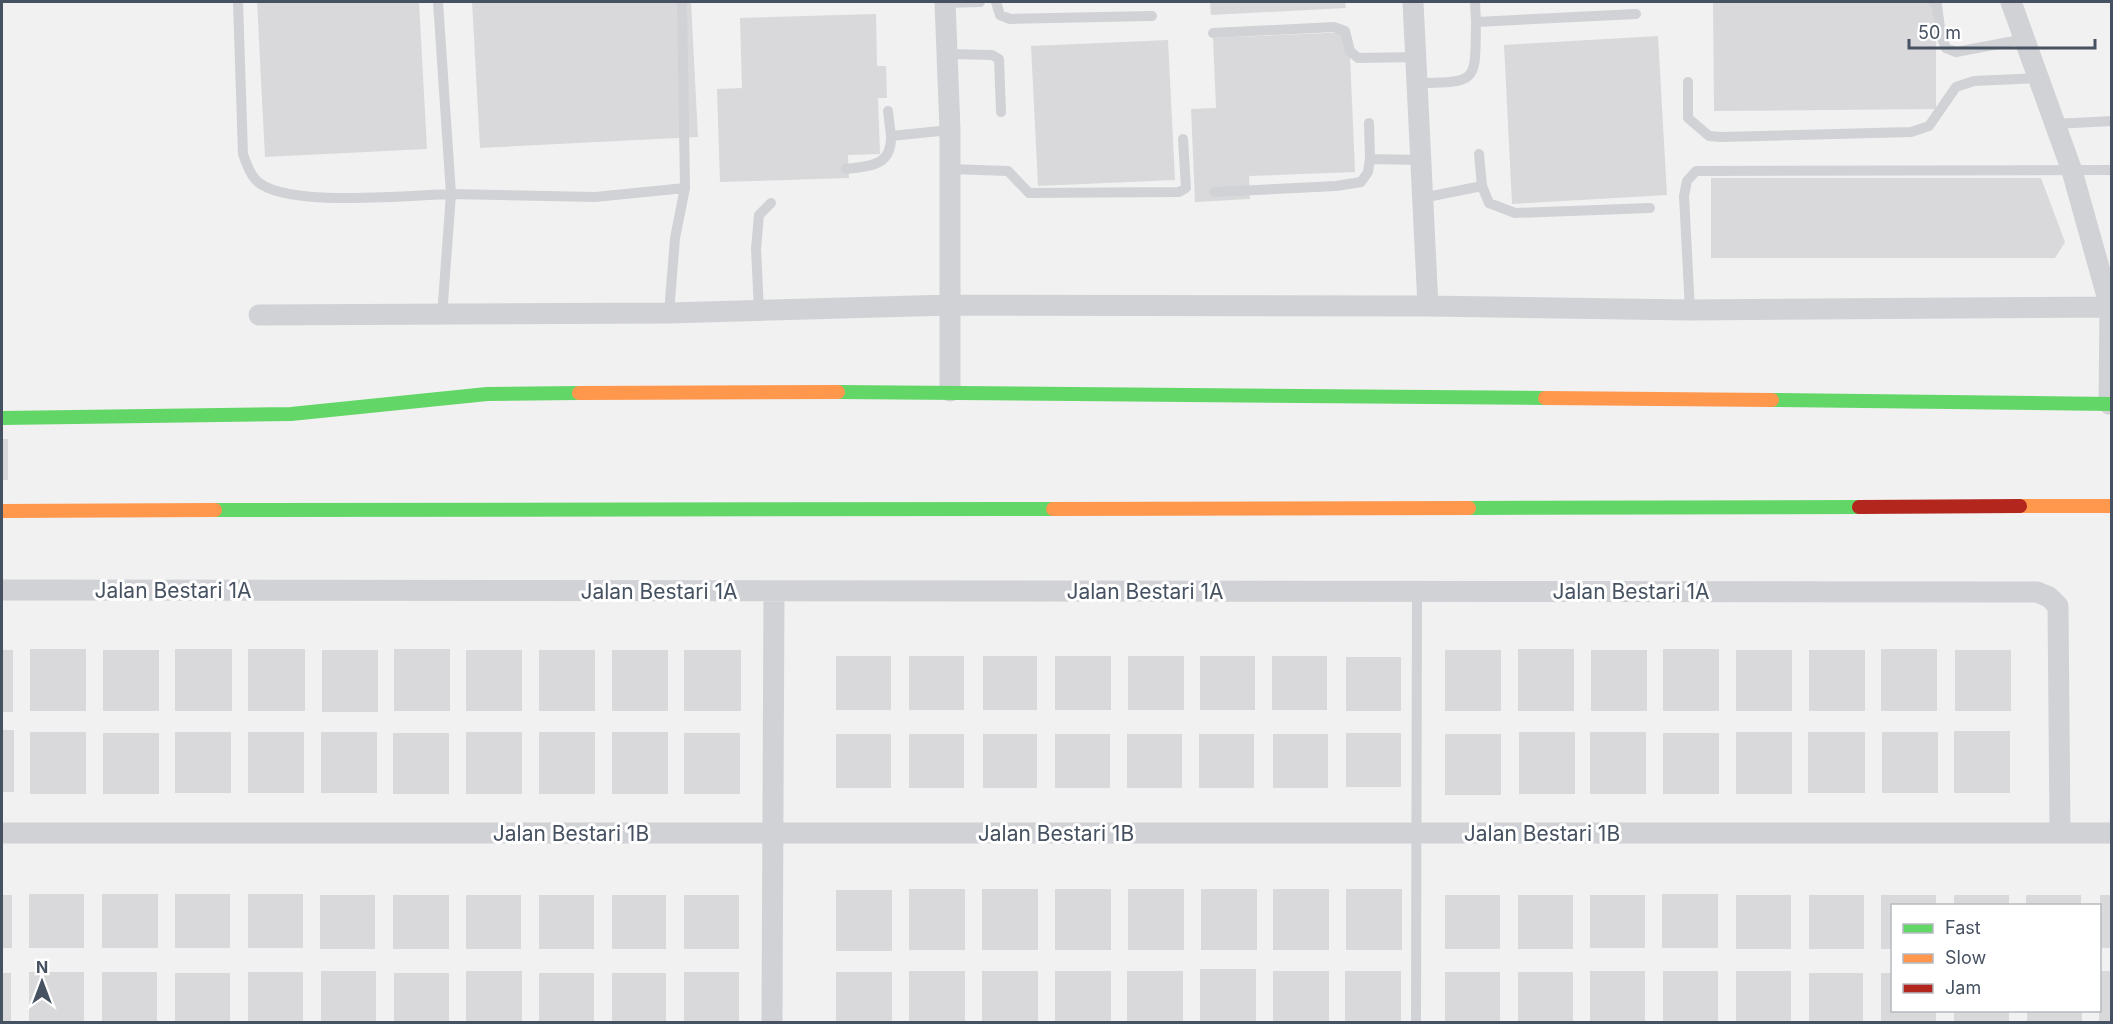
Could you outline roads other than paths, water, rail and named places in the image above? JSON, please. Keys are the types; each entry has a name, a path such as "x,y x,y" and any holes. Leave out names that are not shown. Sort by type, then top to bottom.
{"street":[{"path":"945,2 950,130 950,391"},
{"path":"1413,2 1428,306"},
{"path":"2,418 291,414 487,394 950,391 2110,404 2111,307 2072,171 2011,2"},
{"path":"259,315 442,316 669,313 951,305 1428,306 1690,310 2111,307"},
{"path":"2,511 2112,506"},
{"name":"Jalan Bestari 1A","path":"2,590 2037,592 2049,597 2058,606 2060,832"},
{"path":"772,1023 774,591"},
{"name":"Jalan Bestari 1B","path":"2,833 2112,832"}],"lane":[{"path":"238,2 243,154 256,181 270,189 318,199 451,194 595,197 685,188"},
{"path":"438,2 451,194 442,316"},
{"path":"669,313 675,237 685,188 682,2"},
{"path":"945,2 980,2"},
{"path":"996,2 1000,15 1024,21 1152,16"},
{"path":"1417,83 1456,82 1466,80 1472,75 1475,68 1475,2"},
{"path":"1933,2 1937,5 1941,36 1946,48 1956,52 2025,39"},
{"path":"1476,22 1636,14"},
{"path":"1213,33 1334,27 1345,31 1350,51 1358,58 1416,57"},
{"path":"948,54 992,55 999,59 1001,112"},
{"path":"1688,82 1688,118 1696,128 1709,136 1721,137 1911,132 1929,126 1956,87 1974,81 2038,78"},
{"path":"846,169 871,166 882,161 892,148 888,111"},
{"path":"2055,124 2112,122"},
{"path":"1214,192 1336,186 1361,182 1368,172 1370,159 1369,123"},
{"path":"891,136 950,130"},
{"path":"950,169 1008,171 1029,193 1179,192 1186,188 1183,139"},
{"path":"1479,154 1482,186 1489,203 1515,213 1650,208"},
{"path":"1370,159 1421,160"},
{"path":"1690,310 1684,196 1687,181 1696,171 2112,170"},
{"path":"1422,198 1482,186"},
{"path":"759,310 756,249 759,215 771,203"},
{"path":"1416,1023 1417,591"}]}
